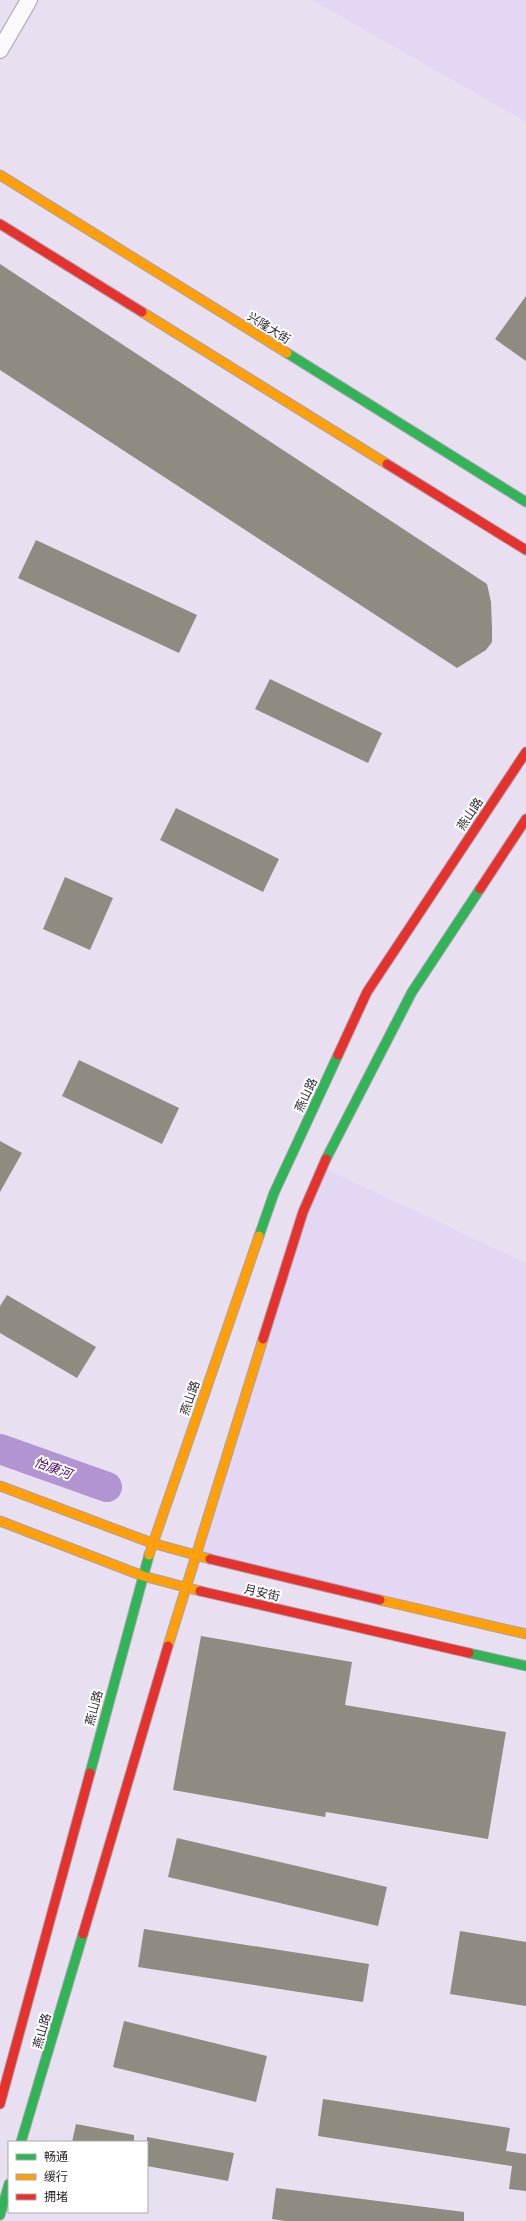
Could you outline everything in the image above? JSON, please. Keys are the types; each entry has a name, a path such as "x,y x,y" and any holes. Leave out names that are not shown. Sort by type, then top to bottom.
{"street":[{"path":"0,50 29,0"},
{"name":"兴隆大街","path":"0,175 526,502"},
{"path":"0,224 526,550"},
{"name":"燕山路","path":"0,2104 152,1543 274,1192 367,992 526,752"},
{"name":"燕山路","path":"21,2141 185,1588 303,1212 322,1167 412,992 526,819"},
{"path":"0,1486 152,1543 195,1556 526,1634"},
{"name":"月安街","path":"0,1520 143,1576 185,1588 526,1666"},
{"path":"0,2215 8,2187"}],"shaded area":[{"path":"312,0 526,0 526,122"},
{"path":"322,1167 526,1263 526,1634 195,1556"}],"building":[{"path":"0,264 487,584 491,602 492,642 486,650 457,668 0,370"},
{"path":"526,296 526,361 495,339"},
{"path":"36,540 197,615 179,653 18,578"},
{"path":"270,679 382,733 368,763 255,709"},
{"path":"176,808 279,859 263,892 160,840"},
{"path":"65,877 113,898 90,950 43,929"},
{"path":"79,1060 179,1108 162,1144 62,1096"},
{"path":"0,1141 22,1153 0,1192"},
{"path":"7,1295 96,1347 77,1378 0,1333 0,1306"},
{"path":"201,1636 352,1662 345,1705 506,1732 488,1839 326,1812 325,1817 173,1790"},
{"path":"177,1838 387,1887 378,1926 168,1877"},
{"path":"144,1929 369,1964 363,2002 138,1967"},
{"path":"460,1931 526,1942 526,2006 450,1994"},
{"path":"124,2021 267,2056 256,2102 113,2067"},
{"path":"323,2099 510,2128 506,2151 526,2154 526,2191 509,2189 512,2166 318,2136"},
{"path":"76,2124 134,2135 134,2141 72,2141"},
{"path":"147,2137 234,2153 228,2181 148,2166"},
{"path":"276,2188 464,2212 464,2221 285,2221 272,2219"}],"waterway":[{"name":"怡康河","path":"0,1449 107,1487"}],"traffic: fast":[{"path":"287,353 526,502"},
{"path":"326,1159 412,992 480,889"},
{"path":"259,1236 274,1193 338,1055"},
{"path":"90,1773 149,1555"},
{"path":"469,1653 526,1666"},
{"path":"21,2141 83,1934"},
{"path":"0,2215 8,2187"}],"traffic: slow":[{"path":"0,175 287,353"},
{"path":"142,312 387,464"},
{"path":"149,1555 259,1236"},
{"path":"168,1646 263,1339"},
{"path":"0,1486 152,1543 210,1559"},
{"path":"0,1521 143,1576 200,1591"},
{"path":"380,1600 526,1634"}],"traffic: jam":[{"path":"0,224 142,312"},
{"path":"387,464 526,550"},
{"path":"338,1055 367,992 526,752"},
{"path":"480,889 526,819"},
{"path":"263,1339 303,1212 326,1159"},
{"path":"210,1559 380,1600"},
{"path":"200,1591 469,1653"},
{"path":"83,1934 168,1646"},
{"path":"0,2104 90,1773"}]}
